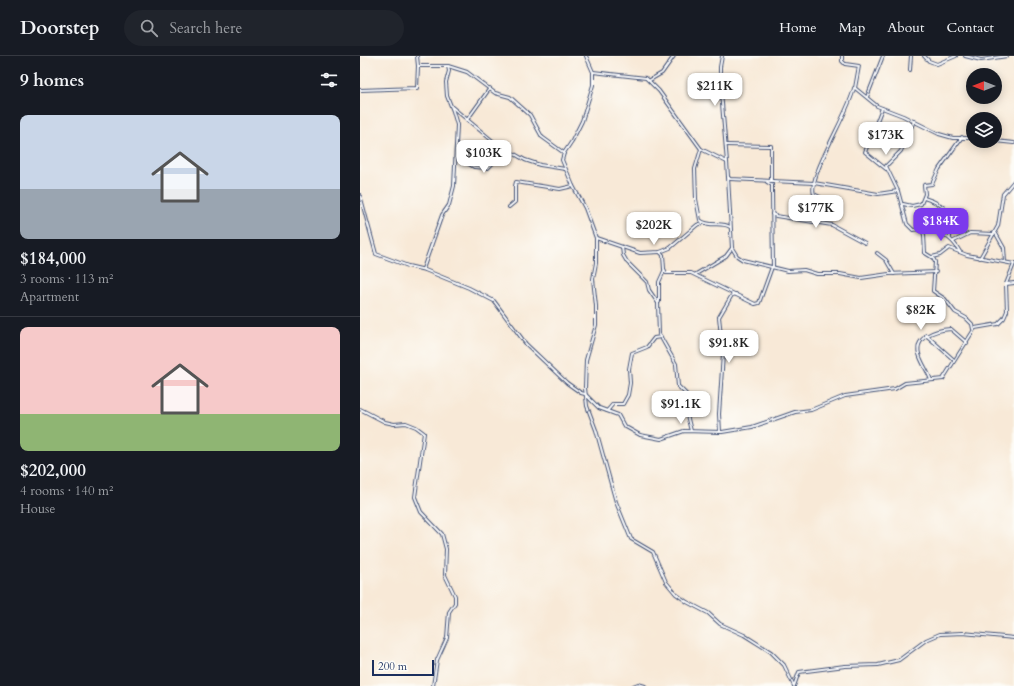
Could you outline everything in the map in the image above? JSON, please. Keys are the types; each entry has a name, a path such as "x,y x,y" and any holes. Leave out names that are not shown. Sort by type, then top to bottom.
{"street":[{"path":"360,90 417,88 417,56"},
{"path":"586,56 593,72 592,90 582,121 572,141 564,152 562,160 573,186 585,208 596,238 596,262 593,279 596,306 596,325 586,360 585,394 587,406 596,430 616,502 631,539 654,552 666,582 679,597 706,612 720,624 744,635 771,652 784,665 794,686"},
{"path":"649,80 662,73 674,56"},
{"path":"722,56 720,80 726,145 730,227 732,248 735,254 743,260 794,272 804,270 817,274 840,274 862,278 894,274 936,272"},
{"path":"834,206 813,193 818,169 840,125 854,87 859,66 844,64 842,61 842,56"},
{"path":"867,97 883,56"},
{"path":"910,56 910,70"},
{"path":"924,56 937,64 956,56"},
{"path":"965,56 981,60 1008,56"},
{"path":"418,66 448,66 467,72 495,92 508,96 530,115 542,137 564,152"},
{"path":"423,269 442,215 451,201 456,157 457,125 446,91 448,66"},
{"path":"593,72 641,77 649,80 666,100 701,149 727,162"},
{"path":"854,87 882,108 914,121 946,137 966,137"},
{"path":"467,120 490,88"},
{"path":"452,107 456,108 467,120 494,142 502,145 530,162 565,169"},
{"path":"882,108 865,151 886,169 898,191 910,228 913,230 933,228 942,235 954,241 961,253"},
{"path":"886,169 887,164 901,150 914,121"},
{"path":"902,204 919,206 924,198 924,185 932,184 937,171 962,137"},
{"path":"1002,141 1014,143"},
{"path":"456,157 474,167 488,168 502,145"},
{"path":"664,270 668,273 688,272 694,274 752,303 758,304 773,267 771,146 726,145"},
{"path":"701,149 695,169 696,199 700,220 703,223"},
{"path":"728,177 734,179 814,183 878,194 898,191"},
{"path":"766,181 772,185"},
{"path":"980,258 986,244 994,233 1000,220 1003,194 1014,181"},
{"path":"509,207 514,204 516,200 514,186 516,182 560,189 573,186"},
{"path":"360,195 376,254 398,263 423,269 469,288 494,301 526,344 567,383 581,394 585,394 600,408 618,415 624,426 654,439 660,439 691,431 720,432 752,427 795,412 811,410 845,396 883,392 895,389 905,382 943,379 954,360 967,343 973,329 972,324 966,318 955,312 945,299 933,291 936,272 935,262 925,253 924,235 922,229"},
{"path":"924,198 940,204 947,211 950,238"},
{"path":"772,214 775,216 832,225 865,243"},
{"path":"596,238 643,254 660,252 670,248 697,225 700,220"},
{"path":"697,225 703,223 727,225 730,227"},
{"path":"954,241 970,233 994,233"},
{"path":"994,233 1004,248 1005,262"},
{"path":"622,247 626,262 647,282 649,290 659,304"},
{"path":"729,254 732,248"},
{"path":"931,257 940,255 948,248 980,258 1014,264 1006,284 1006,311 1004,318 998,324 973,329"},
{"path":"660,252 663,255 664,270 659,282 659,333 676,364 678,386 686,394 685,407 691,431"},
{"path":"877,253 886,260 894,274"},
{"path":"694,274 729,254 735,254"},
{"path":"1006,284 1014,282"},
{"path":"720,432 719,414 723,354 719,319 732,297 736,294"},
{"path":"931,380 919,357 918,349 920,340 926,335 951,329 967,343"},
{"path":"926,335 954,360"},
{"path":"607,410 613,404 622,404 628,395 631,382 630,366 632,353 647,347 654,338 661,337"},
{"path":"360,409 385,422 394,424 406,423 416,427 424,434 415,497 422,513 437,527 442,534 446,549 445,575 455,596 455,603 449,612 447,638 437,660 433,686"},
{"path":"794,686 799,672 845,666 878,665 899,660 926,640 940,634 962,633 1014,638"},
{"path":"633,686 638,684 645,686"}]}
